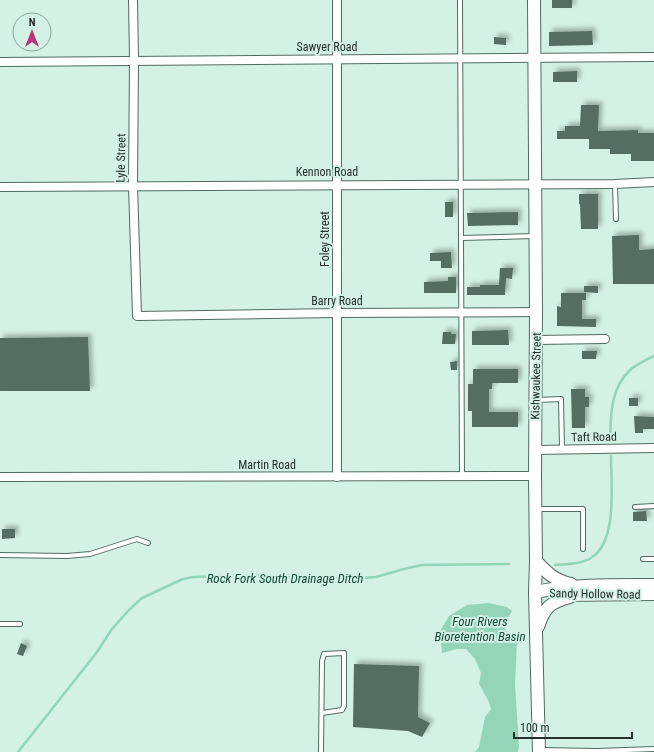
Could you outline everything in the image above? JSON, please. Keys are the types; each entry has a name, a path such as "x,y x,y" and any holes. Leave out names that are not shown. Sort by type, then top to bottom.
{"street":[{"name":"Lyle Street","path":"133,0 133,185 137,316"},
{"name":"Foley Street","path":"336,0 337,477"},
{"name":"Kishwaukee Street","path":"534,0 536,312 535,592 539,751"},
{"name":"Sawyer Road","path":"0,62 654,57"},
{"name":"Kennon Road","path":"0,187 336,184 615,184 654,182"},
{"name":"Barry Road","path":"137,316 536,312"},
{"path":"536,340 605,339"},
{"name":"Taft Road","path":"535,450 654,448"},
{"name":"Martin Road","path":"0,477 535,476"},
{"path":"536,561 555,579 585,590"},
{"name":"Sandy Hollow Road","path":"585,590 654,585"},
{"name":"Sandy Hollow Road","path":"535,592 555,588 654,594"},
{"path":"536,634 546,609 554,602 585,590"}],"lane":[{"path":"460,0 462,476"},
{"path":"615,184 616,219"},
{"path":"461,238 535,236"},
{"path":"536,400 561,399 562,450"},
{"path":"636,507 654,506"},
{"path":"535,509 583,509 583,549"},
{"path":"0,555 90,554 137,539 148,543"},
{"path":"643,559 654,559"},
{"path":"0,624 20,624"},
{"path":"322,713 342,710 344,706 344,653 324,654 322,661 322,713 322,752"},
{"path":"539,751 654,749"}],"water":[{"name":"Four Rivers Bioretention Basin","path":"488,603 507,607 512,611 506,621 505,630 512,635 517,642 515,684 519,747 518,752 475,752 479,747 485,717 491,709 479,684 481,673 475,659 466,649 457,649 442,653 440,631 449,616 467,605"}],"building":[{"path":"552,0 572,0 572,8 552,8"},
{"path":"592,31 593,45 549,46 549,32"},
{"path":"494,37 506,38 506,45 494,44"},
{"path":"577,71 577,82 553,82 553,72"},
{"path":"581,105 599,105 598,131 638,130 638,133 654,133 654,161 631,161 631,154 610,154 610,149 589,149 589,139 557,139 557,131 565,131 565,126 580,126"},
{"path":"579,194 598,194 598,229 581,229"},
{"path":"445,202 453,202 453,217 445,217"},
{"path":"518,212 518,225 468,226 467,213"},
{"path":"639,235 639,250 654,249 654,284 613,284 612,236"},
{"path":"451,252 452,268 441,268 441,261 430,261 430,253"},
{"path":"500,268 513,268 512,279 506,278 505,295 467,295 467,287 499,285"},
{"path":"448,277 456,277 456,293 424,293 424,282 448,281"},
{"path":"584,286 598,286 598,293 584,292"},
{"path":"561,293 586,293 586,300 582,300 582,319 596,319 596,327 557,326 557,306 561,307"},
{"path":"508,330 509,345 472,345 472,331"},
{"path":"443,332 451,332 451,334 456,334 455,344 442,344"},
{"path":"88,337 90,391 0,391 0,338"},
{"path":"582,351 597,351 596,359 582,359"},
{"path":"457,361 457,370 451,370 450,362"},
{"path":"473,369 518,369 518,383 492,383 492,389 489,389 489,412 518,412 518,427 472,427 472,411 468,411 468,384 473,384"},
{"path":"571,389 585,389 585,397 589,397 589,407 585,407 585,428 572,428"},
{"path":"629,398 638,398 638,406 629,406"},
{"path":"634,416 654,417 654,429 643,429 643,433 635,433"},
{"path":"646,511 647,521 633,521 633,512"},
{"path":"2,529 15,529 15,538 2,539"},
{"path":"21,643 27,646 23,656 17,654"},
{"path":"354,664 419,666 418,717 430,723 422,737 408,731 353,727"}],"waterway":[{"name":"Rock Fork South Drainage Ditch","path":"610,440 611,412 615,394 623,377 630,370 654,356"},
{"name":"Rock Fork South Drainage Ditch","path":"555,565 578,563 591,558 600,550 606,539 612,496 611,456"},
{"name":"Rock Fork South Drainage Ditch","path":"18,752 97,652 112,629 129,610 142,598 183,579 193,577 255,575 305,578 363,578 376,577 422,565 509,564"}]}
